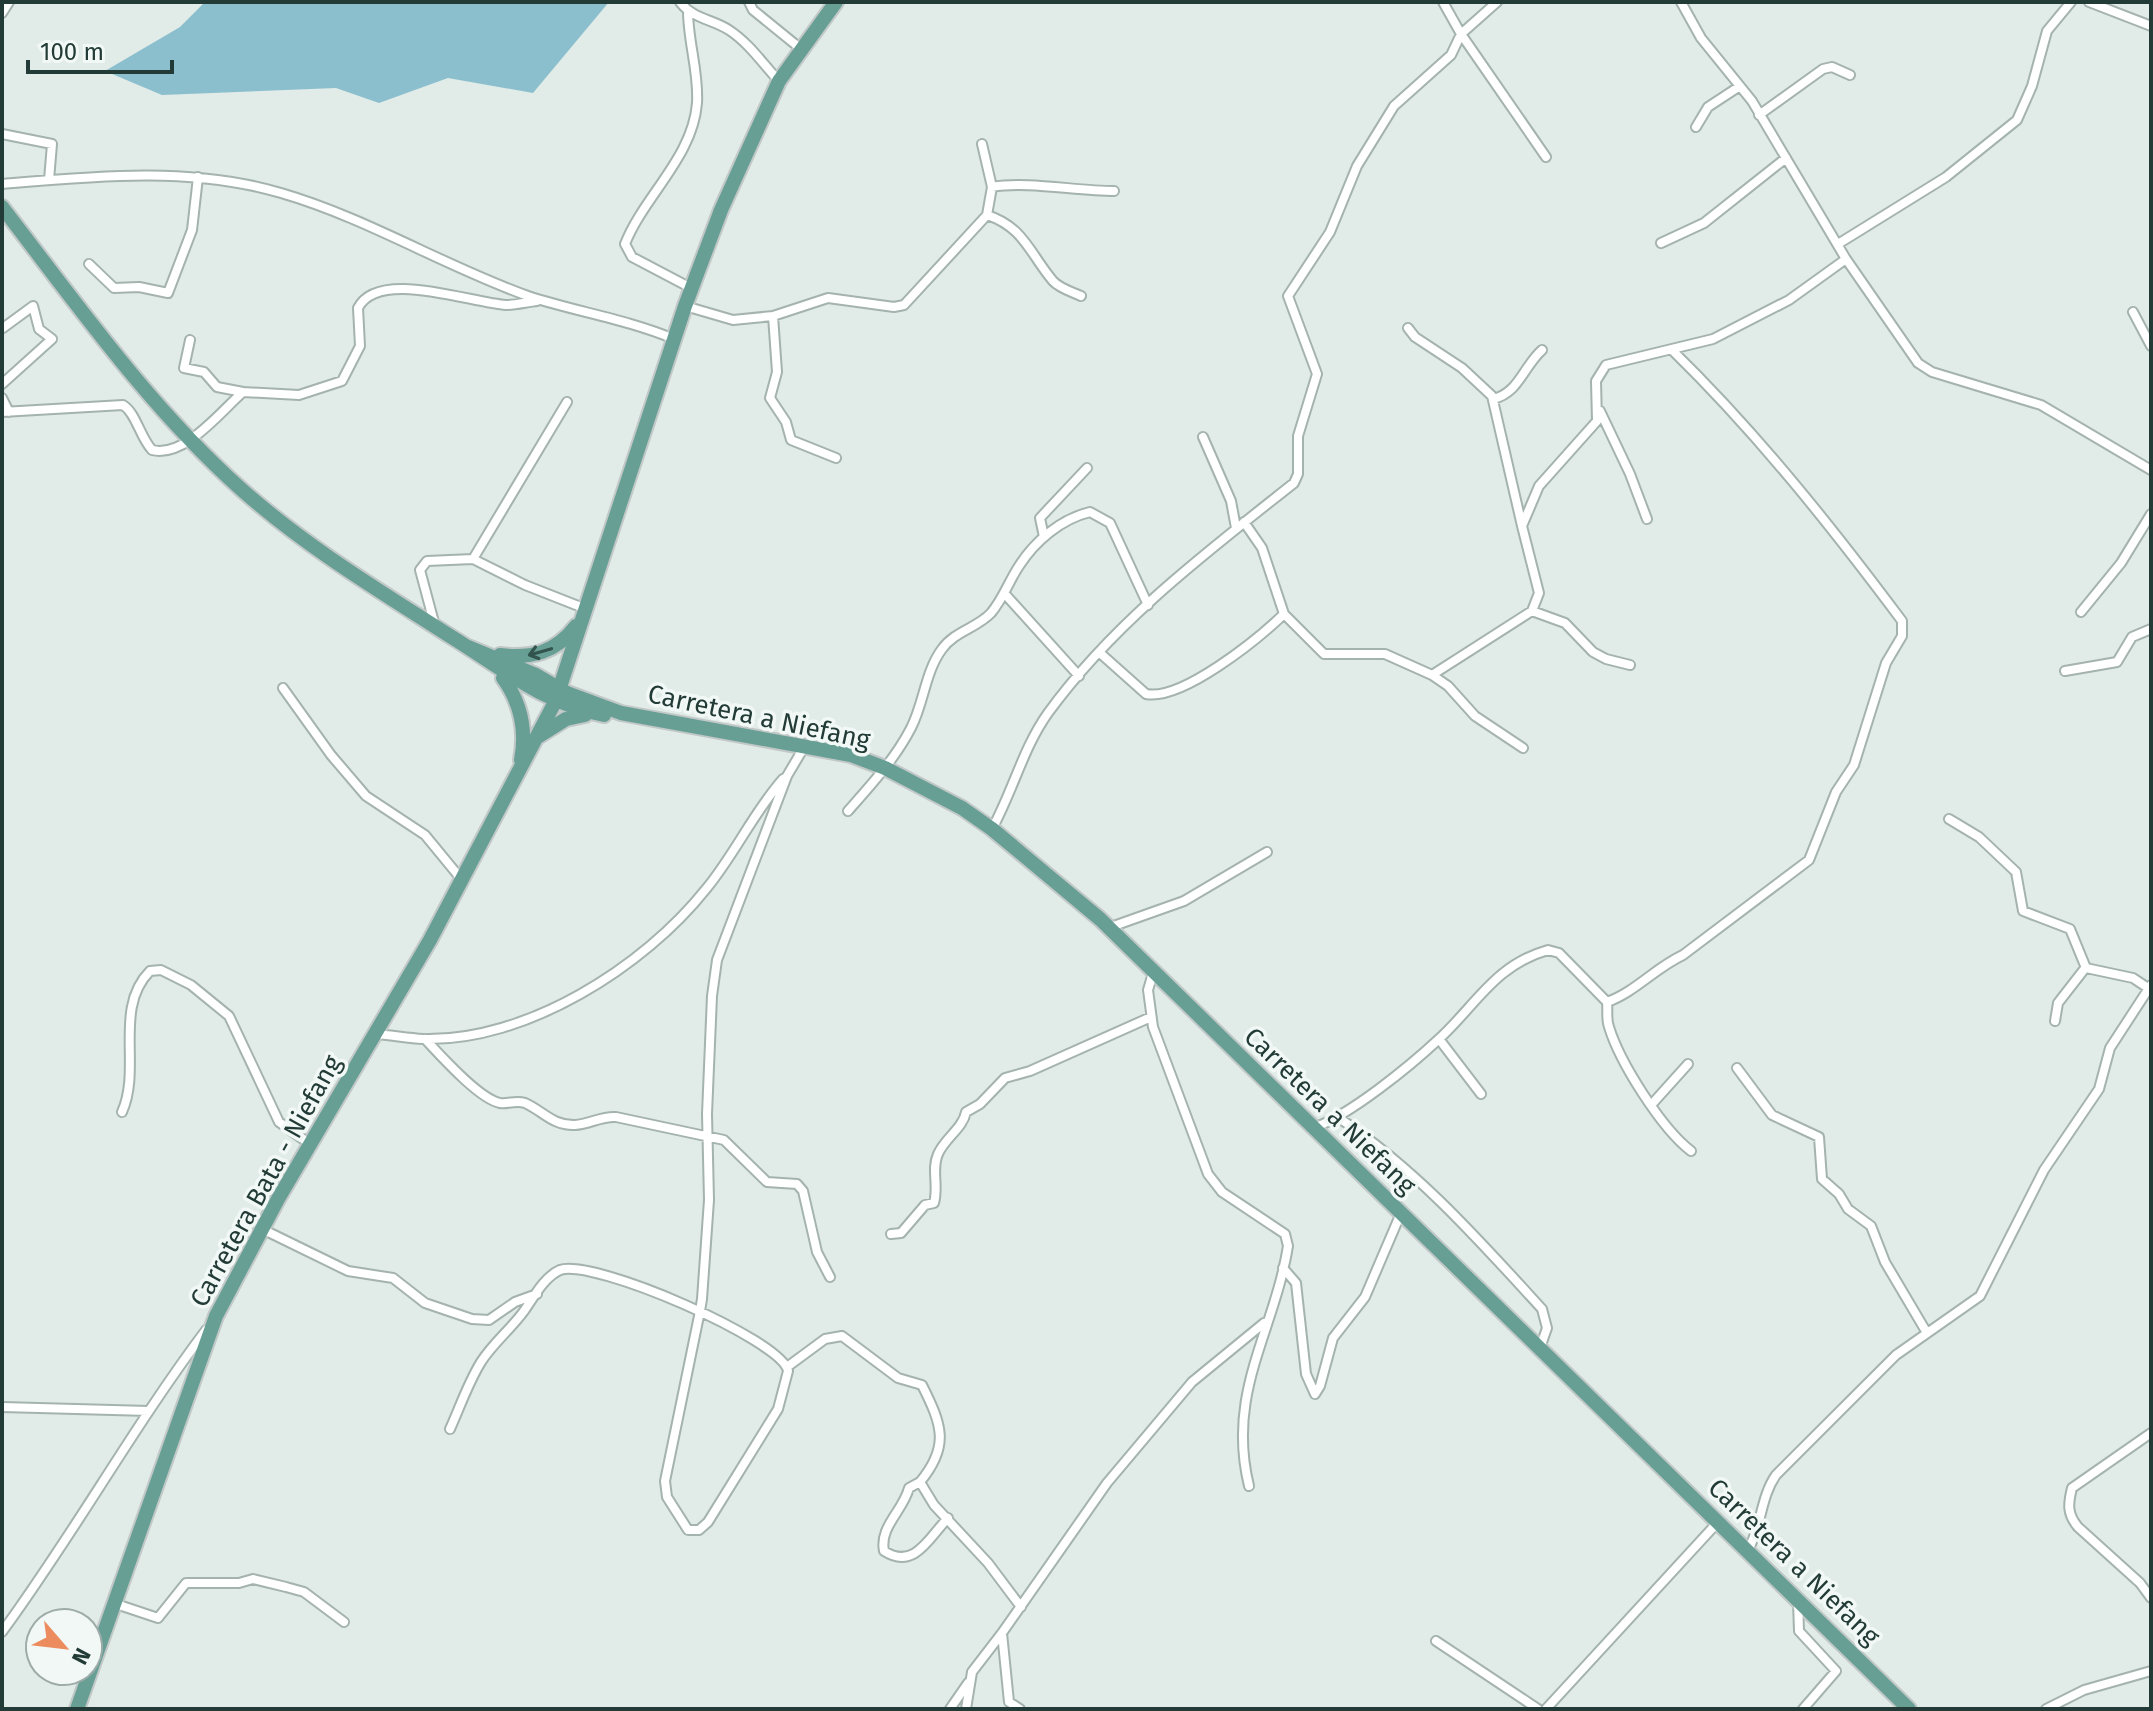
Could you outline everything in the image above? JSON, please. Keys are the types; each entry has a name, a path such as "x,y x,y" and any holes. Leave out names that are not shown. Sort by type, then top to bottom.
{"main road":[{"name":"Carretera Bata - Niefang","path":"77,1709 216,1316 310,1144 463,880 557,696 691,288 749,143 779,81 836,2"},
{"path":"2,207 141,387 190,439 283,524 468,647 498,671 604,715"},
{"path":"483,653 532,656 551,650 565,642 585,612"},
{"path":"468,647 536,675 557,696 581,699 621,713"},
{"path":"567,668 566,681 581,699"},
{"path":"498,671 512,691 521,714 524,743 518,775"},
{"path":"538,736 579,715 621,713"},
{"name":"Carretera a Niefang","path":"621,713 803,749 851,755 885,768 962,808 1038,864 1108,928 1909,1709"}],"street":[{"path":"2,13 9,2"},
{"path":"680,2 688,11 727,28 779,81"},
{"path":"749,2 753,10 801,49"},
{"path":"1443,2 1461,34 1546,157"},
{"path":"992,829 1011,794 1034,736 1079,676 1148,605 1294,483 1298,474 1298,436 1317,374 1288,296 1330,232 1357,166 1394,106 1451,55 1461,34 1497,2"},
{"path":"1681,2 1701,38 1759,115 1846,259 1925,368 2041,405 2151,470"},
{"path":"1838,244 1946,177 2017,120 2032,86 2047,31 2071,2"},
{"path":"2089,2 2151,26"},
{"path":"688,11 697,103 692,124 681,151 643,208 625,244 632,257 691,288"},
{"path":"1759,115 1823,69 1832,67 1850,75"},
{"path":"1696,127 1708,107 1740,86"},
{"path":"2,134 52,144 49,180"},
{"path":"685,306 733,320 773,316 828,298 894,307 904,305 987,215 992,187 982,144"},
{"path":"1661,243 1704,223 1786,158"},
{"path":"89,264 114,288 139,287 168,293 192,230 198,177"},
{"path":"2,184 198,177 253,186 326,208 544,300 615,317 674,339"},
{"path":"992,187 1012,184 1070,191 1114,191"},
{"path":"987,215 1006,221 1040,259 1054,283 1081,296"},
{"path":"1647,519 1600,411 1596,381 1606,365 1713,339 1769,311 1846,259"},
{"path":"190,340 184,368 204,372 217,387 243,392 299,395 342,381 360,346 357,318 362,301 386,289 473,297 506,305 544,300"},
{"path":"2,384 52,339 39,329 33,306 3,328"},
{"path":"2133,312 2151,346"},
{"path":"773,316 777,372 770,398 786,422 791,440 836,458"},
{"path":"1408,328 1415,337 1462,368 1493,399 1539,593 1532,611 1432,675"},
{"path":"1493,399 1507,396 1514,390 1542,350"},
{"path":"1607,1002 1633,989 1659,966 1683,955 1809,860 1836,792 1854,765 1886,663 1902,636 1902,621 1838,535 1756,439 1672,350"},
{"path":"2,398 5,412 123,405 130,410 142,439 152,450 171,450 190,439 243,392"},
{"path":"473,559 567,402"},
{"path":"1522,526 1539,486 1591,430 1600,411"},
{"path":"1203,437 1240,525 1262,548 1284,614 1324,654 1385,654 1432,675 1448,686 1475,716 1523,748"},
{"path":"1044,537 1040,518 1087,468"},
{"path":"848,811 885,768 910,730 932,665 942,648 955,635 988,616 1020,564 1044,537 1072,516 1090,512 1102,516 1119,537 1148,605"},
{"path":"2081,612 2121,563 2151,514"},
{"path":"435,627 420,570 427,561 440,558 473,559 585,612"},
{"path":"1004,593 1079,676"},
{"path":"1532,611 1565,623 1593,652 1630,665"},
{"path":"1100,653 1146,694 1167,693 1254,641 1284,614"},
{"path":"2065,671 2117,662 2132,637 2151,629"},
{"path":"283,688 331,755 366,796 425,835 463,880"},
{"path":"450,1429 480,1363 549,1276 562,1270 587,1269 700,1311 779,1357 787,1367 787,1386 764,1436 708,1522 699,1530 688,1530 667,1497 665,1481 700,1311 709,1200 712,996 717,960 787,776 803,749"},
{"path":"374,1034 425,1039 481,1032 532,1016 607,980 662,939 707,889 767,798 787,776"},
{"path":"1748,1550 1758,1533 1769,1485 1776,1475 1896,1355 1971,1303 1986,1288 2044,1170 2092,1101 2110,1048 2149,986 2133,978 2099,973 2086,967 2070,929 2023,911 2016,872 1979,837 1949,819"},
{"path":"1108,928 1184,901 1267,852"},
{"path":"1313,1128 1339,1118 1439,1039 1485,988 1517,964 1548,950 1559,953 1607,1002 1608,1025 1652,1104 1673,1138 1691,1151"},
{"path":"2055,1021 2058,1003 2086,967"},
{"path":"122,1112 130,1085 131,1005 142,979 150,971 161,970 191,985 236,1024 252,1068 279,1122 310,1144"},
{"path":"1153,973 1148,990 1151,1017 1208,1174 1222,1192 1285,1234 1288,1246 1265,1322 1242,1418 1241,1454 1249,1486"},
{"path":"891,1234 901,1233 925,1205 934,1203 939,1187 934,1169 942,1147 964,1121 966,1112 980,1104 1005,1078 1030,1071 1151,1017"},
{"path":"425,1039 452,1068 499,1103 524,1103 547,1119 574,1125 599,1116 616,1117 724,1140 767,1182 797,1184 803,1191 817,1252 830,1277"},
{"path":"1439,1039 1481,1094"},
{"path":"1652,1104 1688,1064"},
{"path":"1737,1068 1772,1115 1819,1137 1822,1179 1839,1194 1848,1209 1871,1226 1885,1262 1927,1333"},
{"path":"1339,1118 1402,1163 1446,1204 1542,1309 1547,1328 1540,1348"},
{"path":"1283,1268 1296,1283 1306,1374 1315,1394 1333,1338 1365,1297 1401,1213"},
{"path":"262,1229 348,1271 393,1278 425,1303 472,1319 489,1320 515,1302 537,1294"},
{"path":"2,1632 49,1567 149,1411 216,1316"},
{"path":"950,1709 969,1682 982,1655 1021,1607 1107,1483 1192,1382 1265,1322"},
{"path":"787,1367 825,1339 842,1336 898,1378 922,1385 934,1410 941,1447 934,1465 920,1482 909,1488 902,1509 886,1529 884,1551 902,1558 914,1554 924,1548 948,1518"},
{"path":"2,1407 149,1411"},
{"path":"2151,1433 2072,1488 2068,1501 2072,1519 2078,1527 2140,1583 2151,1598"},
{"path":"920,1482 934,1505 1021,1607"},
{"path":"1546,1709 1719,1521"},
{"path":"116,1604 158,1618 186,1583 239,1583 253,1579 304,1592 344,1622"},
{"path":"1798,1599 1799,1631 1836,1671 1803,1709"},
{"path":"1002,1633 1005,1690 1009,1702 1020,1709"},
{"path":"1436,1641 1538,1709"},
{"path":"2046,1709 2084,1690 2151,1671"},
{"path":"966,1709 969,1682"}],"water":[{"path":"205,2 609,2 533,93 448,78 379,103 336,88 162,95 105,71 180,27"}]}
